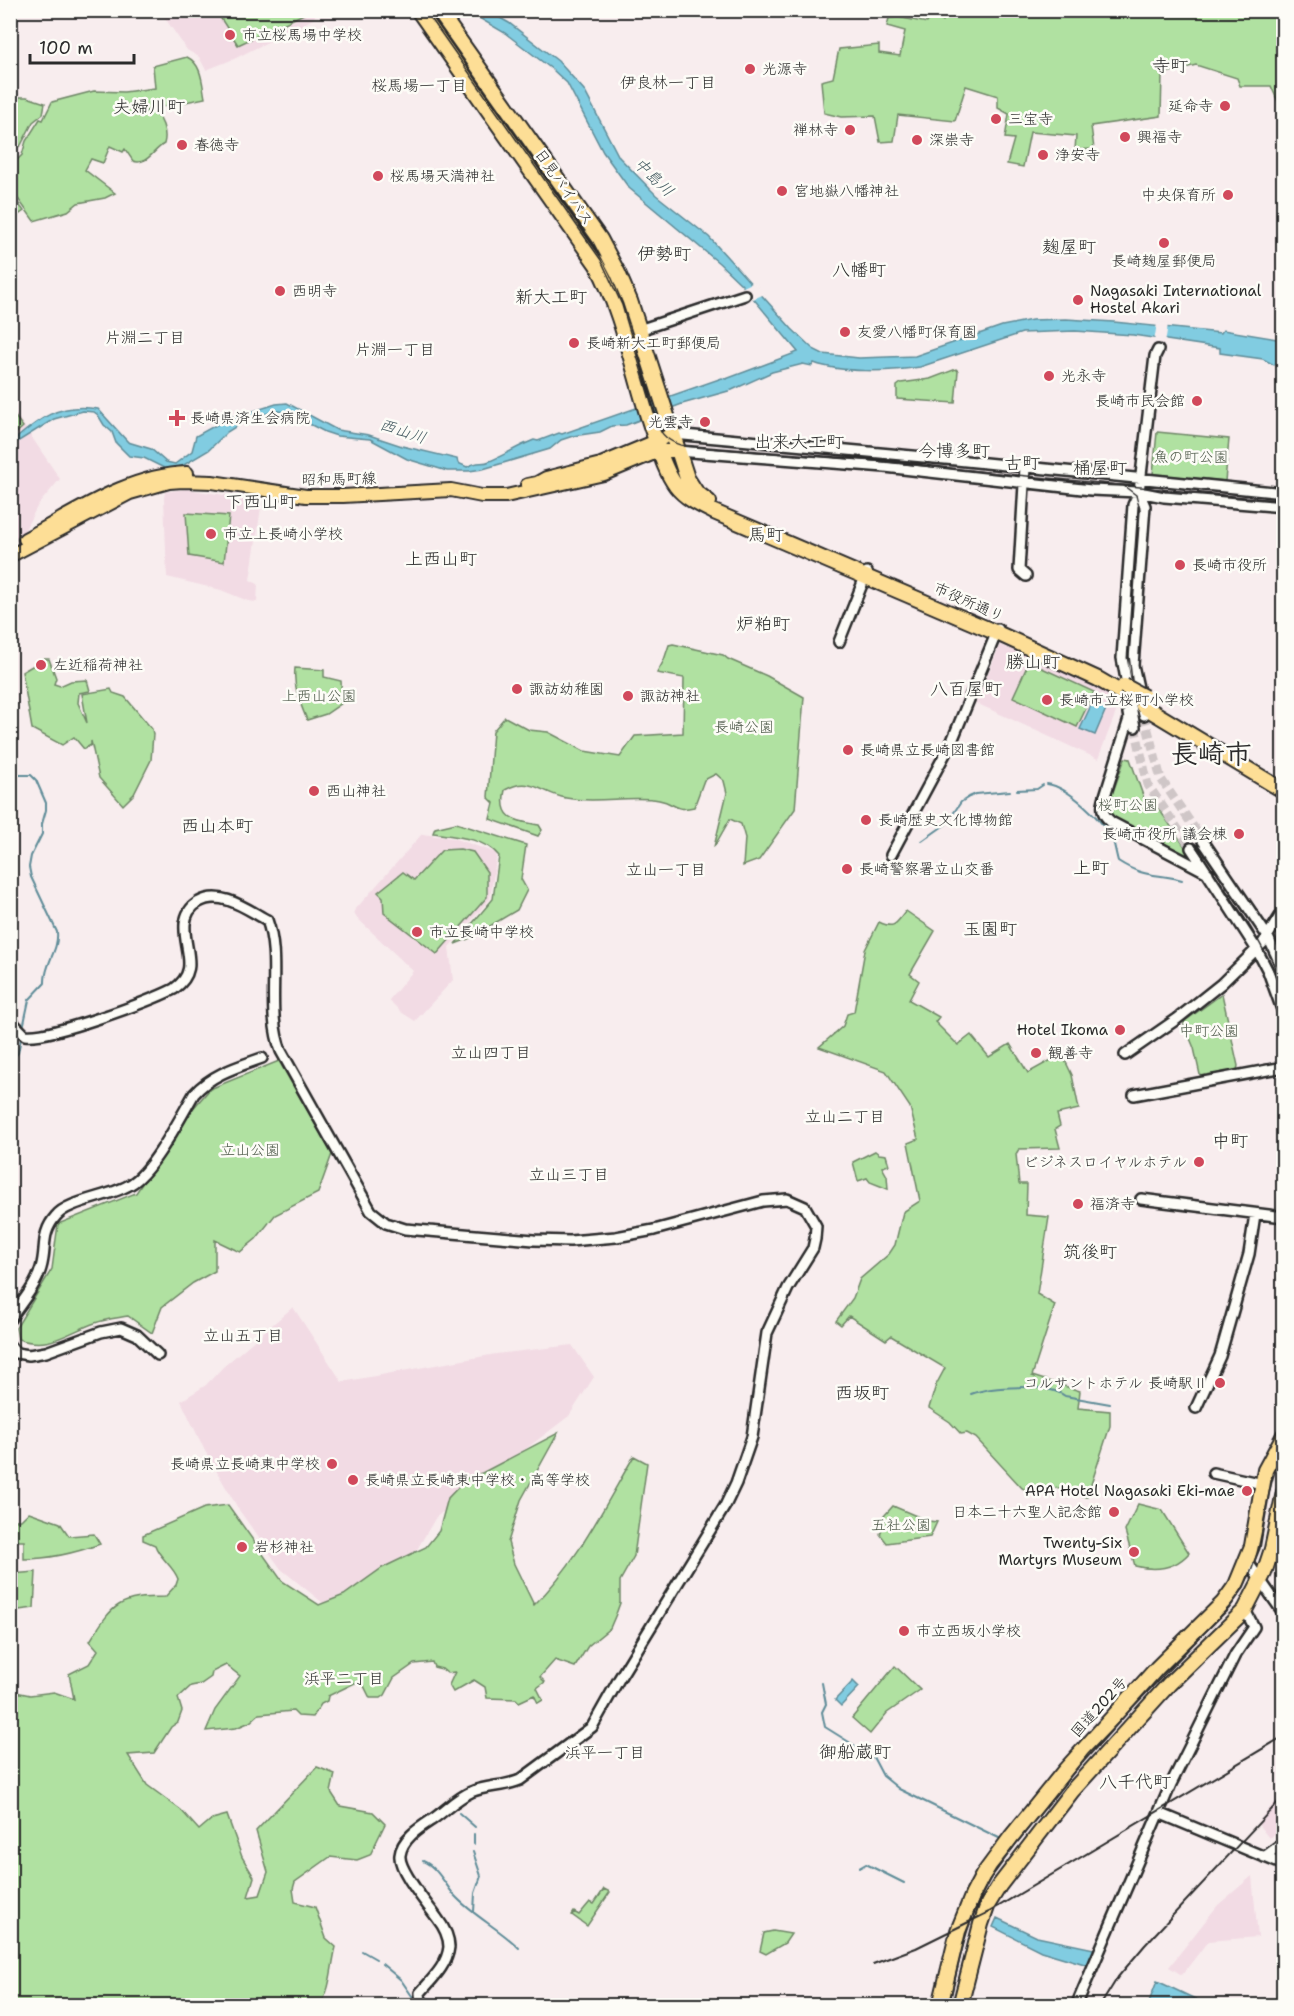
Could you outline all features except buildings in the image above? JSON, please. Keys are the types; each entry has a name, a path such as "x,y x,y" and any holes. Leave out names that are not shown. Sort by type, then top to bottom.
{"highway":[{"name":"日見バイパス","path":"418,10 597,265 617,308 645,409 658,446"},
{"name":"日見バイパス","path":"438,10 588,220 618,273 673,435"},
{"name":"市役所通り","path":"673,435 689,483 705,500 998,630 1122,689 1144,706 1284,791"},
{"name":"市役所通り","path":"658,446 676,486 696,503 867,573"},
{"name":"市役所通り","path":"1144,706 1284,781"},
{"name":"国道202号","path":"940,2006 958,1931 983,1875 1011,1837 1101,1728 1157,1668 1223,1603 1236,1585 1252,1546 1265,1470 1284,1435"},
{"path":"960,2006 981,1924 999,1886 1072,1791 1169,1684 1245,1610 1272,1549 1284,1492"}],"main road":[{"name":"昭和馬町線","path":"10,556 130,493 169,482 212,482 306,496 450,490 482,496 506,496 604,474 658,446 673,435"},
{"name":"昭和馬町線","path":"10,547 127,486 168,474 212,475 305,489 339,489 433,482 505,489 535,483 658,446 678,451"}],"street":[{"path":"639,330 745,295"},
{"path":"1135,727 1122,658 1133,505 1139,492 1155,356 1158,350"},
{"path":"673,435 887,453 1284,493"},
{"path":"678,451 885,467 1091,490 1139,492 1164,497 1284,507"},
{"path":"885,467 887,453"},
{"path":"953,474 956,460"},
{"path":"1025,467 1020,570 1026,576"},
{"path":"1091,490 1094,474"},
{"path":"1139,492 1145,506 1133,665 1144,706"},
{"path":"838,642 867,573"},
{"path":"891,855 952,741 998,630"},
{"path":"1122,689 1129,719 1102,807 1104,815 1111,822 1208,873"},
{"path":"1203,841 1268,938 1284,972"},
{"path":"1191,848 1257,950 1268,971 1284,1015"},
{"path":"10,1017 15,1026 25,1035 42,1034 82,1023 174,988 181,983 189,969 190,959 185,930 189,911 196,903 206,898 220,897 267,920 272,946 275,1032 281,1051 367,1204 375,1216 386,1223 405,1229 570,1241 616,1237 654,1230 763,1201 787,1199 805,1207 814,1222 816,1234 813,1248 789,1288 767,1333 752,1437 736,1484 592,1727 520,1780 472,1791 459,1798 415,1832 404,1846 400,1856 403,1868 448,1937 449,1947 446,1960 420,1993 424,2006"},
{"path":"1125,1055 1178,1019 1221,984 1268,938 1284,910"},
{"path":"10,1319 41,1269 46,1233 57,1213 73,1205 114,1193 133,1183 151,1164 200,1088 225,1072 262,1058"},
{"path":"1134,1095 1284,1067"},
{"path":"1141,1199 1284,1217"},
{"path":"1196,1408 1220,1356 1249,1254 1255,1214"},
{"path":"10,1346 16,1353 37,1354 101,1332 121,1328 137,1335 158,1355"},
{"path":"1213,1473 1263,1484"},
{"path":"1247,1561 1284,1614"},
{"path":"1076,2006 1159,1813 1209,1706 1235,1655 1254,1627 1245,1610"},
{"path":"1159,1813 1284,1865"},
{"path":"1264,1857 1284,1842"}],"shaded area":[{"name":"市立桜馬場中学校","path":"314,10 316,14 313,19 234,59 206,70 199,57 187,50 160,11"},
{"path":"10,405 60,479 38,505 22,535 11,540"},
{"name":"市立上長崎小学校","path":"186,489 262,501 250,580 258,584 257,602 248,601 221,590 167,577 165,492"},
{"name":"長崎市立桜町小学校","path":"1000,645 1087,682 1115,698 1118,707 1098,759 976,703"},
{"name":"市立長崎中学校","path":"422,834 453,838 497,853 490,899 449,947 453,980 415,1021 389,1000 413,971 356,917 354,911"},
{"name":"長崎県立長崎東中学校・高等学校","path":"293,1307 342,1382 496,1354 572,1345 594,1377 569,1416 436,1517 412,1558 351,1591 323,1603 281,1569 239,1510 205,1451 181,1401 206,1385 223,1367"},
{"path":"1283,1793 1283,1826 1269,1838 1257,1823"},
{"path":"1252,1876 1258,1937 1208,1941 1182,1975 1169,1967 1218,1905"}],"green space":[{"path":"304,10 306,13 238,45 216,11"},
{"path":"947,11 1283,11 1283,102 1279,104 1271,86 1240,86 1237,78 1196,65 1162,74 1161,116 1091,126 1094,149 1075,150 1076,136 1030,132 1023,167 1007,164 1014,139 1005,138 1009,114 998,108 998,96 966,86 955,121 898,115 894,141 880,142 875,116 841,117 824,113 821,81 833,78 839,49 879,45 879,53 900,56 905,31 887,26 889,18 898,17 927,23 932,14 943,21"},
{"path":"187,57 196,64 205,98 152,109 136,115 150,112 158,116 164,130 164,144 146,159 138,162 133,161 125,149 123,152 110,146 103,163 91,159 85,170 115,193 105,198 78,203 68,211 34,221 11,189 11,166 22,155 26,141 40,119 43,120 52,102 94,91 124,92 155,88 153,66"},
{"path":"18,97 27,97 45,103 43,114 33,122 21,145 11,152 11,101"},
{"path":"11,194 24,211 10,220"},
{"path":"956,369 958,371 955,403 897,399 897,386 901,383 930,379"},
{"path":"10,410 23,427 11,438 10,438"},
{"name":"魚の町公園","path":"1157,432 1229,439 1225,481 1153,474"},
{"path":"186,513 229,516 224,562 189,556"},
{"name":"長崎公園","path":"669,645 723,655 804,697 795,809 759,860 743,866 745,838 741,824 730,819 714,847 727,793 724,781 716,774 704,780 694,807 687,808 679,808 665,801 637,798 577,800 522,784 505,790 504,808 511,817 517,820 539,825 542,830 538,836 490,819 494,803 488,797 493,731 505,717 529,730 548,732 584,751 620,757 635,736 683,733 684,678 657,673"},
{"path":"44,659 49,659 56,678 54,684 60,686 71,681 87,680 90,691 79,693 78,703 87,723 82,694 111,689 113,693 125,697 152,729 151,760 134,794 123,805 99,778 91,741 91,745 84,749 74,737 62,745 32,729 22,672"},
{"path":"1029,662 1094,692 1077,727 1013,697"},
{"name":"上西山公園","path":"295,668 324,670 324,677 341,681 342,703 326,714 307,720 296,688"},
{"name":"桜町公園","path":"1125,758 1130,759 1146,804 1159,809 1203,873 1113,816 1108,806"},
{"path":"456,823 526,845 521,879 527,890 517,910 468,939 455,944 493,899 499,856 486,845 478,842 433,833 435,828"},
{"path":"460,849 473,852 487,872 487,897 437,954 384,913 383,897 378,892 403,872 414,880 442,850"},
{"path":"906,911 935,931 910,974 919,981 909,1000 939,1017 935,1022 958,1045 971,1035 989,1057 1010,1044 1028,1073 1062,1054 1072,1075 1079,1109 1057,1114 1060,1126 1055,1129 1060,1148 1019,1149 1016,1154 1019,1184 1027,1184 1026,1215 1049,1217 1037,1294 1055,1305 1032,1376 1080,1391 1078,1408 1110,1411 1110,1426 1087,1497 1049,1486 1038,1496 1022,1488 976,1438 967,1433 961,1434 950,1422 929,1408 936,1385 945,1368 891,1336 886,1340 849,1316 841,1325 836,1321 853,1298 860,1279 889,1254 895,1245 903,1212 920,1201 908,1143 918,1139 910,1107 886,1071 819,1047 843,1026 847,1014 854,1012 865,950 879,922 895,924"},
{"name":"中町公園","path":"1222,994 1238,1066 1237,1070 1203,1076 1200,1075 1194,1048 1184,1024"},
{"name":"立山公園","path":"279,1061 332,1154 318,1193 275,1215 256,1239 240,1252 215,1240 215,1271 193,1283 162,1307 152,1333 128,1316 99,1322 49,1341 39,1343 18,1339 16,1328 52,1269 58,1224 136,1193 190,1112 210,1089"},
{"path":"875,1151 886,1155 889,1165 882,1167 887,1176 888,1189 870,1182 867,1178 858,1181 853,1162"},
{"path":"558,1433 521,1500 508,1542 514,1564 534,1605 577,1553 634,1456 647,1463 634,1556 620,1581 620,1603 610,1628 588,1646 575,1667 555,1660 540,1677 545,1682 537,1688 543,1700 538,1703 534,1695 519,1702 516,1699 487,1698 485,1687 474,1680 453,1692 449,1685 455,1672 447,1673 434,1667 432,1662 414,1664 394,1678 381,1698 370,1698 361,1680 328,1696 327,1701 321,1704 313,1717 298,1716 293,1711 259,1714 250,1722 236,1728 206,1731 215,1710 240,1676 226,1665 212,1672 211,1677 201,1684 191,1686 178,1698 182,1711 178,1722 171,1727 154,1753 128,1755 147,1785 181,1810 199,1830 212,1819 227,1815 242,1857 254,1877 248,1897 260,1895 268,1872 256,1831 317,1767 335,1774 331,1792 340,1806 373,1812 385,1824 370,1855 357,1860 330,1857 295,1882 293,1889 295,1902 315,1907 326,1938 336,1947 329,1985 320,2005 11,2005 11,1691 30,1695 54,1692 74,1699 69,1674 89,1664 98,1650 90,1641 112,1610 128,1601 165,1597 176,1585 178,1579 173,1570 155,1545 143,1540 143,1535 204,1508 228,1505 282,1581 319,1605 344,1595 382,1568 426,1547 439,1531 448,1498 467,1478 482,1473"},
{"path":"1138,1504 1162,1510 1189,1553 1177,1562 1164,1567 1135,1566 1125,1531"},
{"name":"五社公園","path":"893,1506 928,1521 937,1522 930,1537 887,1543 880,1534 885,1522 884,1516"},
{"path":"29,1512 60,1523 69,1536 94,1534 100,1544 63,1555 24,1559 24,1541 11,1541 11,1520 21,1520"},
{"path":"36,1572 34,1608 11,1611 11,1574"},
{"path":"895,1666 920,1690 887,1713 870,1734 852,1718"},
{"path":"604,1889 610,1892 587,1926 572,1915 574,1912 579,1915 590,1902 594,1904"},
{"path":"773,1931 791,1934 785,1943 766,1954 760,1951 764,1933"}],"water":[{"path":"467,11 488,11 509,23 558,61 584,90 619,157 656,195 709,237 792,329 813,349 823,354 859,358 915,356 1002,326 1032,320 1066,319 1221,333 1223,330 1283,340 1283,361 1274,365 1263,359 1220,353 1220,348 1133,335 1075,331 1022,333 920,367 866,371 838,369 814,363 812,366 803,364 772,372 732,390 682,404 626,425 612,426 600,432 573,436 561,440 550,449 469,471 447,471 407,459 370,439 337,436 279,411 251,417 227,432 209,450 177,469 164,468 144,458 129,456 116,443 112,432 98,415 94,412 83,411 54,419 17,442 13,450 15,455 11,460 11,443 40,420 60,410 84,407 98,409 128,442 151,449 166,462 175,464 192,451 196,436 232,416 287,403 337,430 369,435 402,446 457,459 458,463 467,467 490,461 534,440 538,441 562,434 722,378 726,379 798,352 742,285 629,188 603,152 567,83 505,33"},
{"path":"1093,701 1106,709 1095,735 1080,729"},
{"path":"853,1681 859,1687 841,1706 835,1700"},
{"path":"997,1918 1037,1937 1094,1949 1088,1965 1041,1951 993,1927"},
{"path":"1157,1981 1208,2005 1157,2005 1149,2002"}],"pier":[{"path":"754,282 765,294 753,299 741,288"},
{"path":"1157,323 1168,324 1165,344 1154,342"}],"waterway":[{"path":"10,772 15,775 31,775 36,780 46,803 42,834 31,856 29,867 31,877 57,932 56,945 45,976 45,983 29,1000 23,1028"},
{"path":"1047,784 1065,791 1092,813 1112,838 1118,861 1143,873 1182,880"},
{"path":"1017,790 1037,789 1043,785"},
{"path":"922,841 946,824 961,802 969,797 976,794 1010,791"},
{"path":"10,1063 18,1053 21,1038"},
{"path":"971,1394 992,1389 1033,1388 1110,1404"},
{"path":"822,1683 826,1704 822,1712 825,1727 873,1757 883,1776 899,1789 1003,1840"},
{"path":"459,1813 475,1827"},
{"path":"474,1834 474,1844"},
{"path":"473,1852 481,1876 475,1893 474,1912"},
{"path":"423,1861 437,1871 461,1902 519,1948"},
{"path":"859,1868 866,1864 904,1883"},
{"path":"362,1951 376,1959"},
{"path":"382,1964 401,1980 414,1997"},
{"path":"424,1997 448,2006"}],"tunnel":[{"path":"1144,715 1161,779 1203,841"},
{"path":"1135,727 1148,785 1191,848"}],"tram line":[{"path":"425,10 601,260 622,305 658,427 673,442 685,446 853,459 1284,501"},
{"path":"1124,486 1136,495 1140,510 1129,656 1132,680"},
{"path":"1195,845 1233,899 1256,937 1267,956 1284,997"},
{"path":"949,2006 972,1918 978,1901 996,1869 1088,1754 1231,1605 1246,1583 1255,1560 1272,1480 1284,1454"}],"railway":[{"path":"873,1964 916,1948 989,1912 1284,1736"},
{"path":"1100,2006 1118,1977 1145,1945 1284,1796"}],"place":[{"name":"市立桜馬場中学校","path":"230,35"},
{"name":"光源寺","path":"750,69"},
{"name":"延命寺","path":"1225,106"},
{"name":"三宝寺","path":"996,119"},
{"name":"禅林寺","path":"850,130"},
{"name":"興福寺","path":"1125,137"},
{"name":"深崇寺","path":"917,140"},
{"name":"春徳寺","path":"182,145"},
{"name":"浄安寺","path":"1043,155"},
{"name":"桜馬場天満神社","path":"378,176"},
{"name":"宮地嶽八幡神社","path":"782,191"},
{"name":"中央保育所","path":"1228,195"},
{"name":"長崎麹屋郵便局","path":"1164,243"},
{"name":"西明寺","path":"280,291"},
{"name":"Nagasaki International Hostel Akari","path":"1078,300"},
{"name":"友愛八幡町保育園","path":"845,332"},
{"name":"長崎新大工町郵便局","path":"574,343"},
{"name":"光永寺","path":"1049,376"},
{"name":"長崎市民会館","path":"1197,401"},
{"name":"長崎県済生会病院","path":"177,418"},
{"name":"光雲寺","path":"705,422"},
{"name":"市立上長崎小学校","path":"211,534"},
{"name":"長崎市役所","path":"1180,565"},
{"name":"左近稲荷神社","path":"41,665"},
{"name":"諏訪幼稚園","path":"517,689"},
{"name":"諏訪神社","path":"628,696"},
{"name":"長崎市立桜町小学校","path":"1047,700"},
{"name":"長崎県立長崎図書館","path":"848,750"},
{"name":"西山神社","path":"314,791"},
{"name":"長崎歴史文化博物館","path":"866,820"},
{"name":"長崎市役所 議会棟","path":"1239,834"},
{"name":"長崎警察署立山交番","path":"847,869"},
{"name":"市立長崎中学校","path":"417,932"},
{"name":"Hotel Ikoma","path":"1120,1030"},
{"name":"観善寺","path":"1036,1053"},
{"name":"ビジネスロイヤルホテル","path":"1199,1162"},
{"name":"福済寺","path":"1078,1204"},
{"name":"コルサントホテル 長崎駅Ⅱ","path":"1220,1383"},
{"name":"長崎県立長崎東中学校","path":"332,1464"},
{"name":"長崎県立長崎東中学校・高等学校","path":"353,1480"},
{"name":"APA Hotel Nagasaki Eki-mae","path":"1247,1491"},
{"name":"日本二十六聖人記念館","path":"1114,1512"},
{"name":"岩杉神社","path":"242,1547"},
{"name":"Twenty-Six Martyrs Museum","path":"1134,1552"},
{"name":"市立西坂小学校","path":"904,1631"}],"district":[{"name":"寺町","path":"1170,66"},
{"name":"伊良林一丁目","path":"668,82"},
{"name":"桜馬場一丁目","path":"419,85"},
{"name":"夫婦川町","path":"149,107"},
{"name":"麹屋町","path":"1069,247"},
{"name":"伊勢町","path":"664,254"},
{"name":"八幡町","path":"859,270"},
{"name":"新大工町","path":"551,297"},
{"name":"片淵二丁目","path":"145,337"},
{"name":"片淵一丁目","path":"395,349"},
{"name":"出来大工町","path":"799,442"},
{"name":"今博多町","path":"954,451"},
{"name":"古町","path":"1022,463"},
{"name":"桶屋町","path":"1100,468"},
{"name":"下西山町","path":"261,502"},
{"name":"馬町","path":"766,535"},
{"name":"上西山町","path":"441,559"},
{"name":"炉粕町","path":"763,624"},
{"name":"勝山町","path":"1033,662"},
{"name":"八百屋町","path":"966,689"},
{"name":"長崎市","path":"1211,753"},
{"name":"西山本町","path":"217,826"},
{"name":"上町","path":"1091,868"},
{"name":"立山一丁目","path":"666,869"},
{"name":"玉園町","path":"990,929"},
{"name":"立山四丁目","path":"491,1052"},
{"name":"立山二丁目","path":"845,1116"},
{"name":"中町","path":"1230,1141"},
{"name":"立山三丁目","path":"569,1174"},
{"name":"筑後町","path":"1090,1252"},
{"name":"立山五丁目","path":"243,1335"},
{"name":"西坂町","path":"862,1393"},
{"name":"浜平二丁目","path":"344,1678"},
{"name":"浜平一丁目","path":"605,1752"},
{"name":"御船蔵町","path":"855,1752"},
{"name":"八千代町","path":"1135,1782"}],"water label":[{"name":"中島川","path":"654,177"},
{"name":"西山川","path":"403,431"}]}
